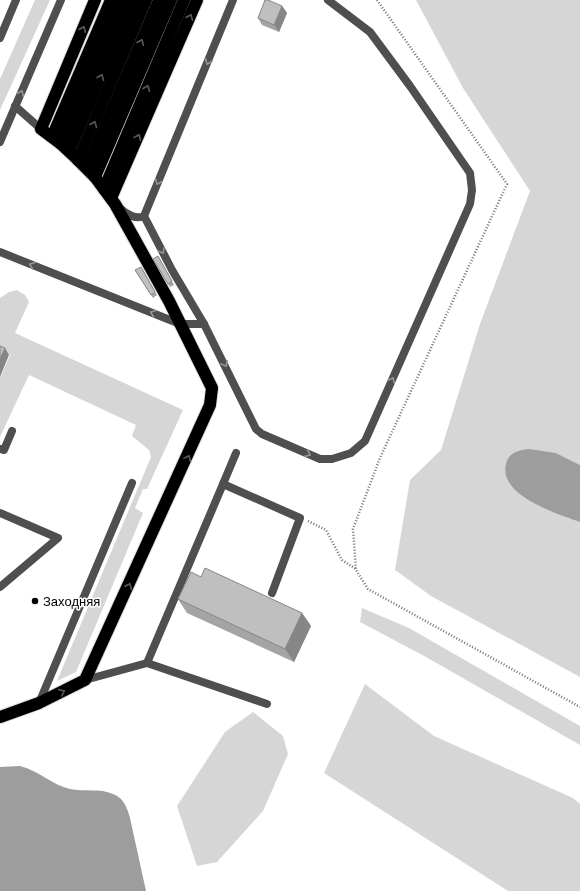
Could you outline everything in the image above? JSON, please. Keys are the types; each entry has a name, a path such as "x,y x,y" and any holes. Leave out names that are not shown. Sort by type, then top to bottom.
{"highway":[{"path":"0,718 39,703 85,680 210,404 212,388 180,324 113,201 87,168 61,144 41,129 95,0"},
{"path":"61,144 111,0"},
{"path":"61,144 122,0"},
{"path":"61,144 134,0"},
{"path":"87,168 146,0"},
{"path":"87,168 159,0"},
{"path":"87,168 171,0"},
{"path":"104,188 184,0"},
{"path":"113,201 197,0"}],"lane":[{"path":"0,38 16,0"},
{"path":"0,142 61,0"},
{"path":"144,216 234,0"},
{"path":"144,216 172,270 204,324 256,429 262,434 320,459 332,460 351,453 365,441 470,204 472,190 470,173 410,86 370,32 328,0"},
{"path":"15,106 41,129"},
{"path":"113,201 126,214 136,217 144,216"},
{"path":"0,252 180,324 204,324"},
{"path":"0,449 4,450 12,431"},
{"path":"147,662 236,453"},
{"path":"39,703 132,483"},
{"path":"223,484 300,518 272,593"},
{"path":"0,513 58,538 0,587"},
{"path":"85,680 147,662 267,704"}],"path":[{"path":"356,570 353,529 378,465 507,184 377,0"},
{"path":"300,518 326,530 342,560 356,570 368,588 580,707"}],"shaded area":[{"path":"35,0 50,0 0,110 0,79"},
{"path":"416,0 580,0 580,465 556,453 530,449 524,497 551,511 580,522 580,677 431,596 395,570 410,480 441,450 480,324 530,191 463,88"},
{"path":"17,290 25,295 29,302 15,333 183,410 147,489 143,489 135,508 143,513 76,672 57,681 151,457 149,450 132,436 136,425 29,375 0,437 0,378 10,355 0,351 0,298 9,292"},
{"path":"530,449 556,453 580,465 580,522 545,509 520,494 511,485 506,475 507,460 515,452"},
{"path":"362,608 409,628 580,726 580,745 426,657 360,622"},
{"path":"365,684 434,736 573,798 580,804 580,891 508,891 324,773"},
{"path":"253,712 283,736 288,754 263,811 217,862 197,866 177,806 225,732"},
{"path":"20,766 34,771 57,784 70,789 103,791 120,798 126,807 130,818 146,891 0,891 0,767"}],"building":[{"path":"265,0 282,6 274,25 258,18"},
{"path":"158,256 172,281 168,284 153,259"},
{"path":"141,267 155,292 151,295 135,270"},
{"path":"0,346 5,348 0,359"},
{"path":"205,568 302,613 285,649 178,599 191,572 201,577"}],"place":[{"name":"Заходняя","path":"35,601"}]}
